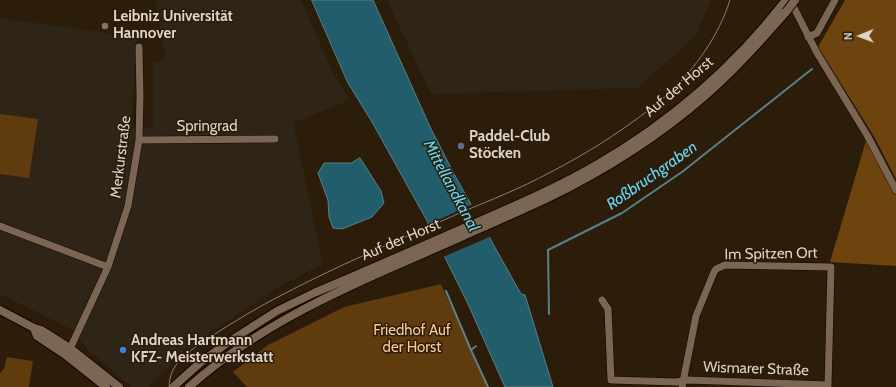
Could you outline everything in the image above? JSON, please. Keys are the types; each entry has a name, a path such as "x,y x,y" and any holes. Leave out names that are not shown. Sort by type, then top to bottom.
{"street":[{"path":"790,0 817,53 867,135 896,190"},
{"name":"Auf der Horst","path":"173,387 201,362 220,348 277,311 314,293 546,200 574,186 634,150 693,106 720,82 751,52 785,6 795,0"},
{"path":"808,36 817,33 835,0"},
{"name":"Merkurstraße","path":"69,352 108,267 128,206 139,140 139,46"},
{"name":"Springrad","path":"139,140 275,139"},
{"path":"0,226 108,267"},
{"name":"Auf der Horst","path":"189,387 226,356 281,322 317,302 428,248"},
{"name":"Im Spitzen Ort","path":"682,384 696,316 714,272 716,269 725,265 831,267 828,386"},
{"name":"Wismarer Straße","path":"602,300 608,309 611,380 676,382 682,384 688,380 828,386"},
{"path":"0,310 34,328 37,336 69,352 119,387"},
{"path":"69,352 106,387"}],"shaded area":[{"path":"155,0 301,0 333,73 349,100 299,121 293,122 323,264 277,288 240,312 180,355 148,387 132,387 88,350 71,329 0,294 0,18 137,37 131,128 153,127 153,62 166,59"},
{"path":"387,0 711,0 696,36 637,88 431,94"},
{"path":"845,0 896,0 896,179 875,138 818,47"},
{"path":"868,134 896,193 896,266 830,262"}],"green space":[{"path":"0,114 38,119 29,178 0,174"},
{"name":"Friedhof Auf der Horst","path":"441,284 488,387 247,387 233,372 268,345 344,307"},
{"path":"7,357 33,361 29,387 0,387 0,373 4,369"}],"water":[{"name":"Mittellandkanal","path":"312,0 373,0 431,129 453,172 521,294 525,295 553,387 505,387 468,304 426,219 372,122 348,83"},
{"path":"360,158 381,191 384,203 372,217 342,229 333,228 329,217 328,200 318,173 324,163 351,163"}],"pier":[{"path":"473,204 492,236 443,257 427,225"}],"waterway":[{"name":"Roßbruchgraben","path":"549,314 548,250 622,213 682,172 812,69"},
{"path":"446,291 471,350"},
{"path":"476,346 471,350 488,387"}],"tram line":[{"path":"169,387 172,372 178,362 185,355 206,339 268,302 345,264 506,194 564,165 611,137 641,116 669,93 688,73 706,50 720,26 730,0"}],"place":[{"name":"Leibniz Universität Hannover","path":"105,26"},
{"name":"Paddel-Club Stöcken","path":"461,146"},
{"name":"Andreas Hartmann KFZ- Meisterwerkstatt","path":"123,350"}]}
